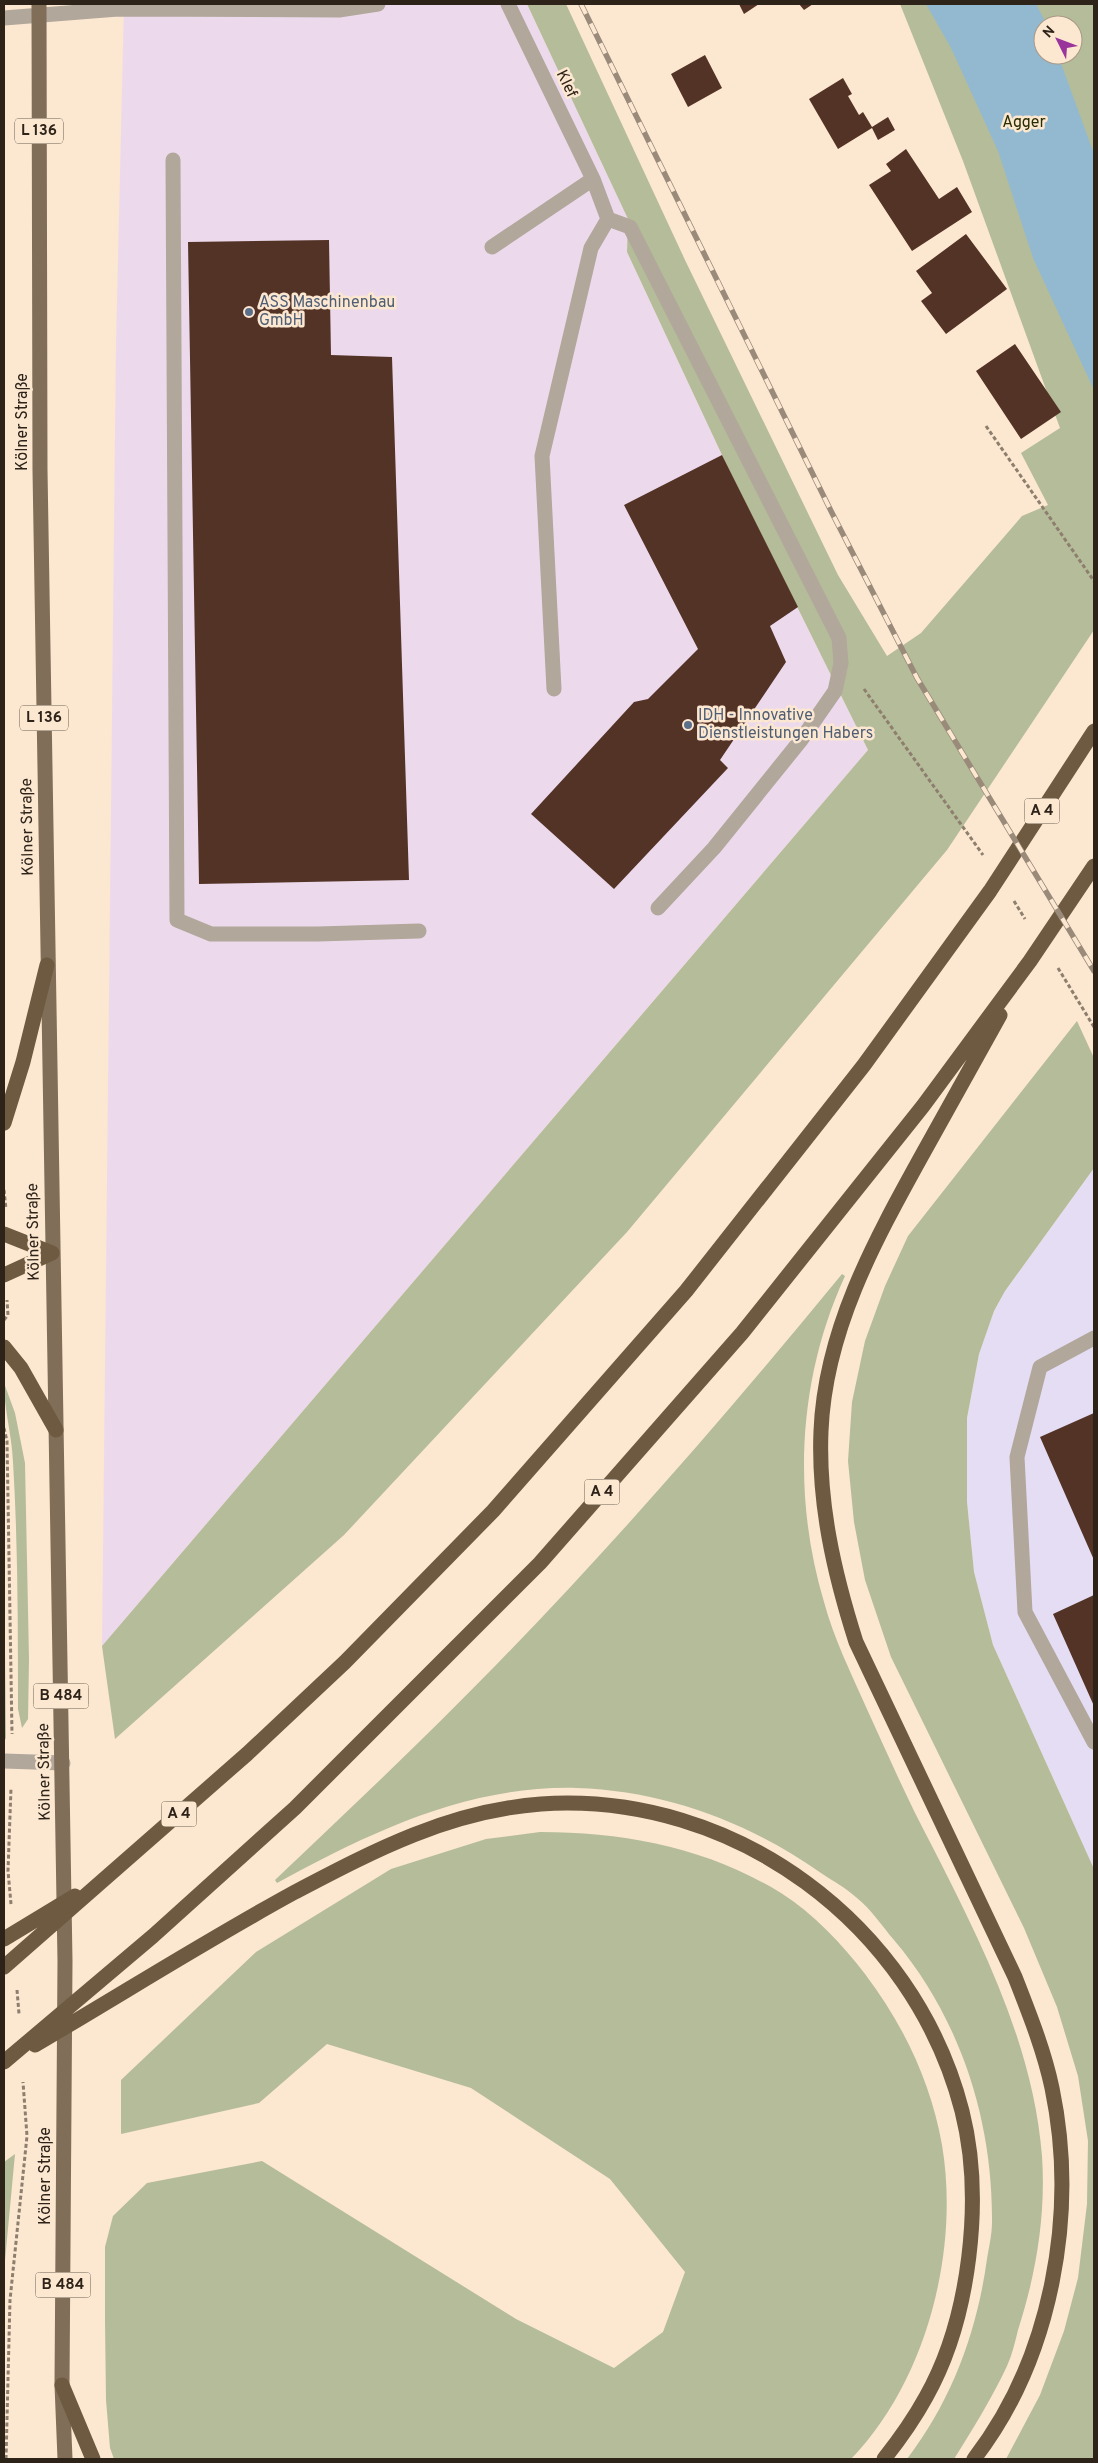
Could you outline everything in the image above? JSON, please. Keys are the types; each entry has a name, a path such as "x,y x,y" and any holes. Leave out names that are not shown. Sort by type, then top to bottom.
{"highway":[{"name":"A 4","path":"4,1967 247,1754 345,1662 499,1503 686,1291 864,1065 990,891 1094,731"},
{"name":"A 4","path":"4,2062 114,1969 295,1808 540,1563 742,1333 923,1106 1030,961 1094,866"},
{"path":"974,2459 1012,2400 1040,2327 1050,2286 1057,2240 1061,2186 1059,2141 1052,2088 1034,2025 1015,1977 856,1642 842,1597 826,1518 820,1475 821,1429 836,1345 864,1265 892,1210 1030,961"},
{"path":"4,1123 23,1062 48,965"},
{"path":"4,1234 52,1253"},
{"path":"4,1276 52,1253"},
{"path":"4,1347 21,1368 56,1430"},
{"path":"4,2062 115,1998 225,1930 320,1879 414,1833 476,1814 506,1808 584,1804 658,1813 729,1837 765,1855 827,1898 857,1924 912,1996 932,2032 962,2112 971,2183 972,2223 968,2260 960,2303 947,2348 928,2396 884,2459"},
{"path":"4,1939 111,1875"},
{"path":"62,2385 93,2459"}],"main road":[{"name":"Kölner Straße","path":"39,10 40,461 52,1253 63,1763 65,1961 62,2385 65,2459"}],"street":[{"path":"4,18 39,10 338,10 378,4"},
{"name":"Klef","path":"508,4 593,179 608,220"},
{"path":"173,160 177,920 211,934 318,934 419,931"},
{"path":"492,247 593,179"},
{"path":"554,689 542,456 591,248 608,220 630,227 839,638 840,656 835,691 801,740 714,848 658,908"},
{"path":"1094,1338 1040,1368 1017,1457 1025,1612 1094,1742"},
{"path":"4,1761 63,1763"}],"path":[{"path":"986,426 1094,581"},
{"path":"840,656 970,835"},
{"path":"1079,1000 1094,1028"}],"shaded area":[{"path":"124,4 527,4 628,219 627,252 722,455 868,750 102,1646 116,344"},
{"path":"1094,1168 1094,1869 993,1645 974,1572 967,1502 967,1419 979,1354 994,1311 1005,1291"}],"green space":[{"name":"Agger","path":"527,4 566,4 685,260 838,575 887,656 921,633 1022,516 1048,505 1021,453 1060,428 963,161 900,4 1094,4 1094,630 947,850 627,1232 344,1535 115,1739 102,1646 868,750 722,455 627,252 628,219"},
{"path":"1077,1021 1094,1058 1094,1168 1005,1291 994,1311 979,1354 967,1418 967,1502 974,1572 993,1645 1094,1869 1094,2459 1006,2459 1040,2395 1064,2331 1078,2278 1087,2204 1088,2141 1078,2076 1057,2007 1024,1928 891,1657 865,1580 854,1522 848,1461 852,1402 865,1341 885,1286 908,1236"},
{"path":"842,1274 845,1276 829,1315 817,1355 809,1396 805,1437 804,1479 807,1520 814,1561 828,1616 843,1656 905,1793 986,1956 1002,1995 1028,2074 1037,2114 1042,2156 1041,2223 1035,2266 1013,2348 1007,2366 995,2390 954,2459 907,2459 937,2413 949,2389 960,2364 977,2313 992,2227 991,2184 986,2146 979,2109 968,2072 954,2037 937,2003 917,1970 894,1940 867,1907 853,1894 765,1839 705,1812 642,1795 610,1790 577,1788 537,1789 497,1794 459,1803 421,1815 384,1830 348,1846 277,1883 275,1880 442,1719 586,1570 674,1473"},
{"path":"4,1383 15,1413 25,1463 29,1659 28,1719 22,1728 18,1709 15,1493"},
{"path":"4,1563 6,1738 4,1742"},
{"path":"540,1832 603,1835 634,1839 695,1854 753,1877 793,1901 816,1920 865,1974 892,2013 923,2076 937,2122 942,2145 946,2186 946,2228 941,2271 931,2313 917,2354 899,2392 877,2428 851,2459 114,2459 110,2448 106,2400 105,2247 113,2216 147,2183 262,2161 516,2319 614,2368 663,2332 685,2272 610,2179 471,2088 327,2044 259,2103 121,2134 121,2080 256,1952 391,1869 486,1839"},
{"path":"15,2154 4,2271 4,2162"}],"water":[{"path":"926,4 1036,4 1042,15 1033,15 1033,65 1062,65 1094,154 1094,390 1033,258 998,151 951,48"}],"building":[{"path":"739,4 759,4 744,14"},
{"path":"799,4 813,4 804,10"},
{"path":"705,55 722,88 688,107 671,74"},
{"path":"843,78 852,94 848,96 859,115 863,112 872,127 888,117 895,130 878,140 872,128 838,149 809,99"},
{"path":"906,149 939,199 957,187 972,212 912,251 869,185 891,171 886,164"},
{"path":"966,234 1007,289 946,334 921,301 932,293 916,271"},
{"path":"329,240 331,355 392,357 409,880 199,884 188,242"},
{"path":"1015,344 1061,412 1021,439 976,371"},
{"path":"722,455 798,607 770,626 786,662 720,760 728,768 614,889 531,814 634,702 648,699 698,649 624,505"},
{"path":"1094,1413 1094,1560 1040,1437"},
{"path":"1094,1595 1094,1706 1053,1614"}],"railway":[{"path":"581,4 831,511 917,678 1094,971"}],"place":[{"name":"ASS Maschinenbau GmbH","path":"249,312"},
{"name":"IDH - Innovative Dienstleistungen Habers","path":"688,725"}]}
